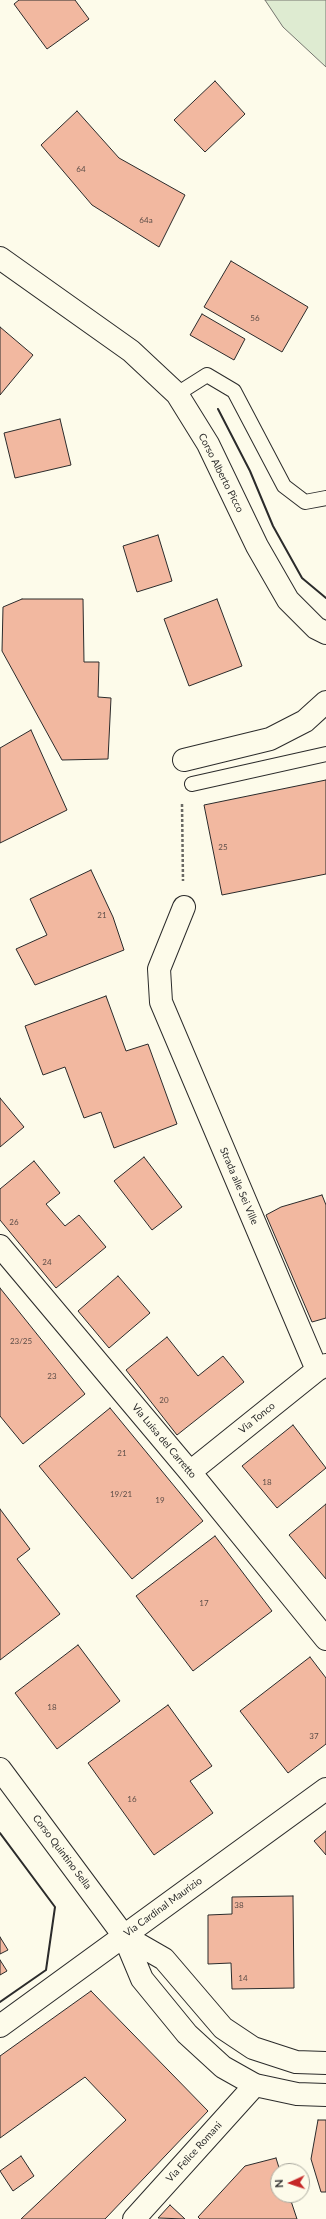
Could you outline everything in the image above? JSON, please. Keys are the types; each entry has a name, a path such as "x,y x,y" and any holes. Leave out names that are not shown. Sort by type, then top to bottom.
{"street":[{"name":"Corso Alberto Picco","path":"0,258 131,351 177,394 208,444 257,546 288,600 316,628 326,633"},
{"path":"184,760 270,739 305,721 326,702"},
{"name":"Strada alle Sei Ville","path":"184,907 158,969 161,1002 322,1367"},
{"name":"Via Luisa del Carretto","path":"0,1246 190,1472 326,1639"},
{"name":"Via Tonco","path":"190,1472 322,1367"},
{"name":"Corso Quintino Sella","path":"0,1769 124,1936 142,1979 187,2034 223,2067 255,2085 297,2094 326,2095"},
{"name":"Via Cardinal Maurizio","path":"0,2026 326,1789"},
{"name":"Corso Quintino Sella","path":"124,1936 164,1959 223,2028 253,2048 296,2062 326,2063"},
{"name":"Via Felice Romani","path":"134,2219 255,2085"}],"lane":[{"path":"177,394 207,375 234,391 284,486 305,502 326,498"},
{"path":"192,784 326,754"}],"path":[{"path":"184,760 181,832 184,907"}],"green space":[{"path":"265,0 326,0 326,67 283,27"}],"building":[{"path":"19,0 75,0 89,19 47,49 14,4"},
{"path":"215,81 245,114 205,152 174,120"},
{"path":"77,111 119,158 185,195 159,247 92,205 41,145"},
{"path":"231,261 308,307 282,352 204,307"},
{"path":"202,314 245,339 234,360 190,335"},
{"path":"0,327 33,355 0,395"},
{"path":"60,419 71,465 15,478 4,433"},
{"path":"158,535 172,581 137,592 123,546"},
{"path":"22,599 83,599 84,662 99,662 98,697 111,698 108,759 62,760 2,651 3,607"},
{"path":"217,599 242,666 189,686 164,619"},
{"path":"31,730 67,810 0,843 0,748"},
{"path":"326,780 326,874 222,895 204,805"},
{"path":"91,870 113,917 124,950 35,985 16,949 47,935 30,899"},
{"path":"106,996 126,1051 148,1044 177,1124 114,1148 101,1112 84,1118 65,1067 43,1075 25,1026"},
{"path":"0,1098 24,1127 0,1147"},
{"path":"144,1157 182,1207 152,1230 114,1181"},
{"path":"34,1161 60,1193 46,1204 65,1226 79,1215 106,1247 56,1288 0,1220 0,1189"},
{"path":"322,1195 326,1205 326,1318 312,1322 266,1215 281,1207"},
{"path":"118,1276 150,1313 109,1348 78,1311"},
{"path":"0,1288 85,1394 23,1444 0,1416"},
{"path":"167,1337 198,1376 223,1356 244,1382 177,1435 126,1370"},
{"path":"110,1408 203,1521 132,1579 39,1466"},
{"path":"293,1425 326,1468 277,1508 242,1466"},
{"path":"326,1504 326,1579 289,1535"},
{"path":"0,1509 30,1549 17,1559 60,1614 0,1660"},
{"path":"215,1536 272,1611 193,1671 136,1596"},
{"path":"78,1645 120,1701 57,1749 15,1693"},
{"path":"310,1657 326,1678 326,1744 288,1773 240,1711"},
{"path":"168,1705 212,1766 190,1781 213,1813 154,1855 88,1763"},
{"path":"326,1831 326,1855 314,1841"},
{"path":"293,1896 294,1988 232,1989 231,1963 208,1964 208,1915 232,1914 232,1897"},
{"path":"0,1937 8,1950 0,1954"},
{"path":"0,1960 7,1971 0,1975"},
{"path":"91,1991 208,2111 105,2219 21,2219 126,2120 85,2077 0,2138 0,2056"},
{"path":"318,2120 326,2120 326,2192 321,2192 311,2159"},
{"path":"21,2156 34,2176 13,2191 0,2171"},
{"path":"276,2158 278,2163 270,2163 270,2203 292,2203 297,2219 200,2219 198,2217 245,2166"},
{"path":"170,2205 185,2219 158,2218"}],"wall":[{"path":"218,409 250,471 273,526 302,578 326,598"},
{"path":"0,1833 55,1907 46,1970 0,2002"}]}
